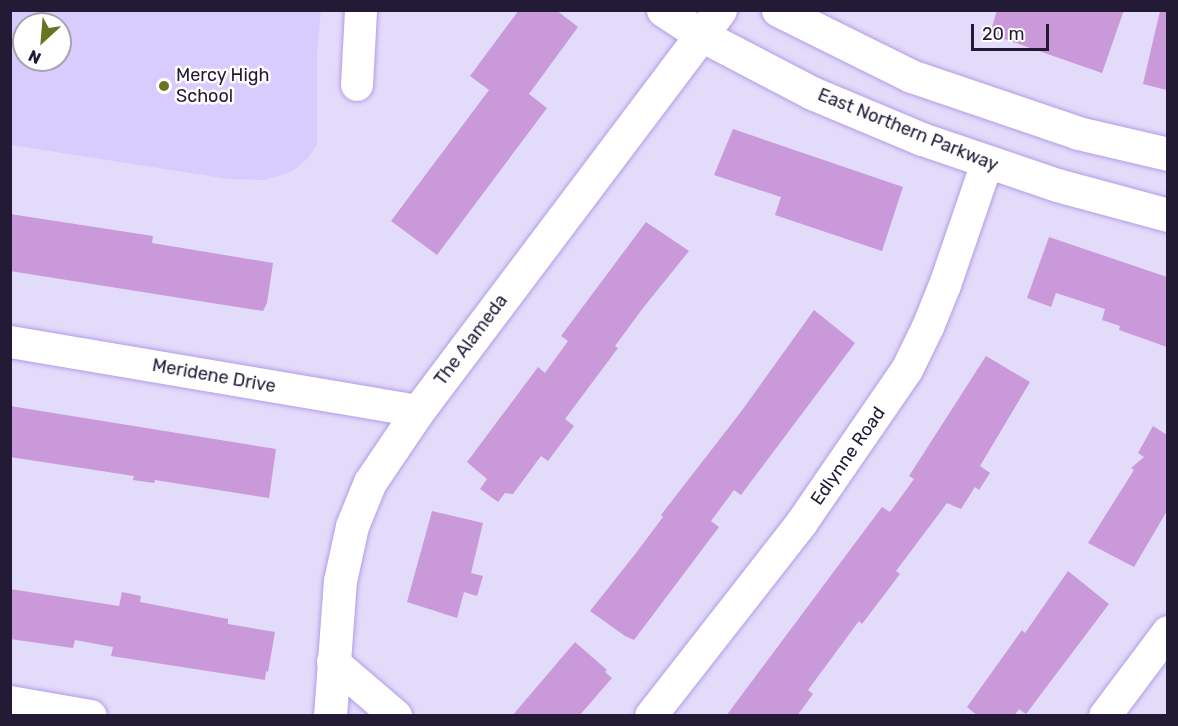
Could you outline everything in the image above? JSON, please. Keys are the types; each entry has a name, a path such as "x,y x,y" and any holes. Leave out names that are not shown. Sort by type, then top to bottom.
{"main road":[{"name":"East Northern Parkway","path":"663,10 711,23 854,112 987,163 1057,185 1167,214"},
{"path":"778,10 911,76 1078,133 1167,154"},
{"name":"The Alameda","path":"330,716 340,581 352,526 370,482 418,411 711,23"}],"street":[{"path":"357,85 361,10"},
{"name":"Edlynne Road","path":"651,716 801,524 907,370 937,306 987,163"},
{"name":"Meridene Drive","path":"10,342 418,411"},
{"path":"1105,716 1167,632"},
{"path":"333,662 396,716"},
{"path":"10,702 91,716"}],"shaded area":[{"name":"Mercy High School","path":"10,11 321,11 317,54 317,144 308,158 291,172 264,180 229,179 11,145"}],"building":[{"path":"519,10 556,10 578,27 529,94 547,108 437,255 391,221 489,90 470,76"},
{"path":"997,10 1124,10 1102,73 990,34"},
{"path":"1160,11 1167,12 1167,90 1143,84"},
{"path":"733,129 903,187 882,251 775,215 781,197 714,175"},
{"path":"10,214 153,236 152,243 273,263 267,303 263,311 10,271"},
{"path":"646,222 689,251 643,308 615,346 618,348 565,419 574,426 548,461 541,456 513,494 505,493 498,502 480,489 487,479 467,462 538,367 545,373 568,341 561,336"},
{"path":"1049,237 1167,277 1167,347 1119,330 1120,326 1102,320 1105,309 1056,293 1051,307 1027,298"},
{"path":"814,310 855,343 741,495 734,490 711,521 719,527 634,640 625,636 590,611 663,517 661,515 743,409"},
{"path":"986,356 1030,382 980,466 990,473 979,490 975,487 961,509 947,503 896,571 900,574 862,624 859,621 808,690 813,694 797,716 726,716 882,507 890,512 914,479 909,476"},
{"path":"10,406 276,449 269,498 155,480 154,483 133,480 134,476 10,457"},
{"path":"1153,426 1167,435 1167,511 1134,567 1088,543 1134,470 1131,468 1144,457 1138,453"},
{"path":"432,511 483,523 471,573 483,576 477,596 464,592 457,618 407,602"},
{"path":"1068,571 1109,604 1026,714 1019,709 1014,716 978,716 967,707 1022,630 1025,633"},
{"path":"10,589 119,606 122,592 141,596 140,602 228,619 228,624 275,632 268,672 266,671 265,680 111,656 113,647 75,640 73,648 10,639"},
{"path":"575,642 607,670 605,672 612,678 579,716 512,716"}],"place":[{"name":"Mercy High School","path":"164,86"}]}
